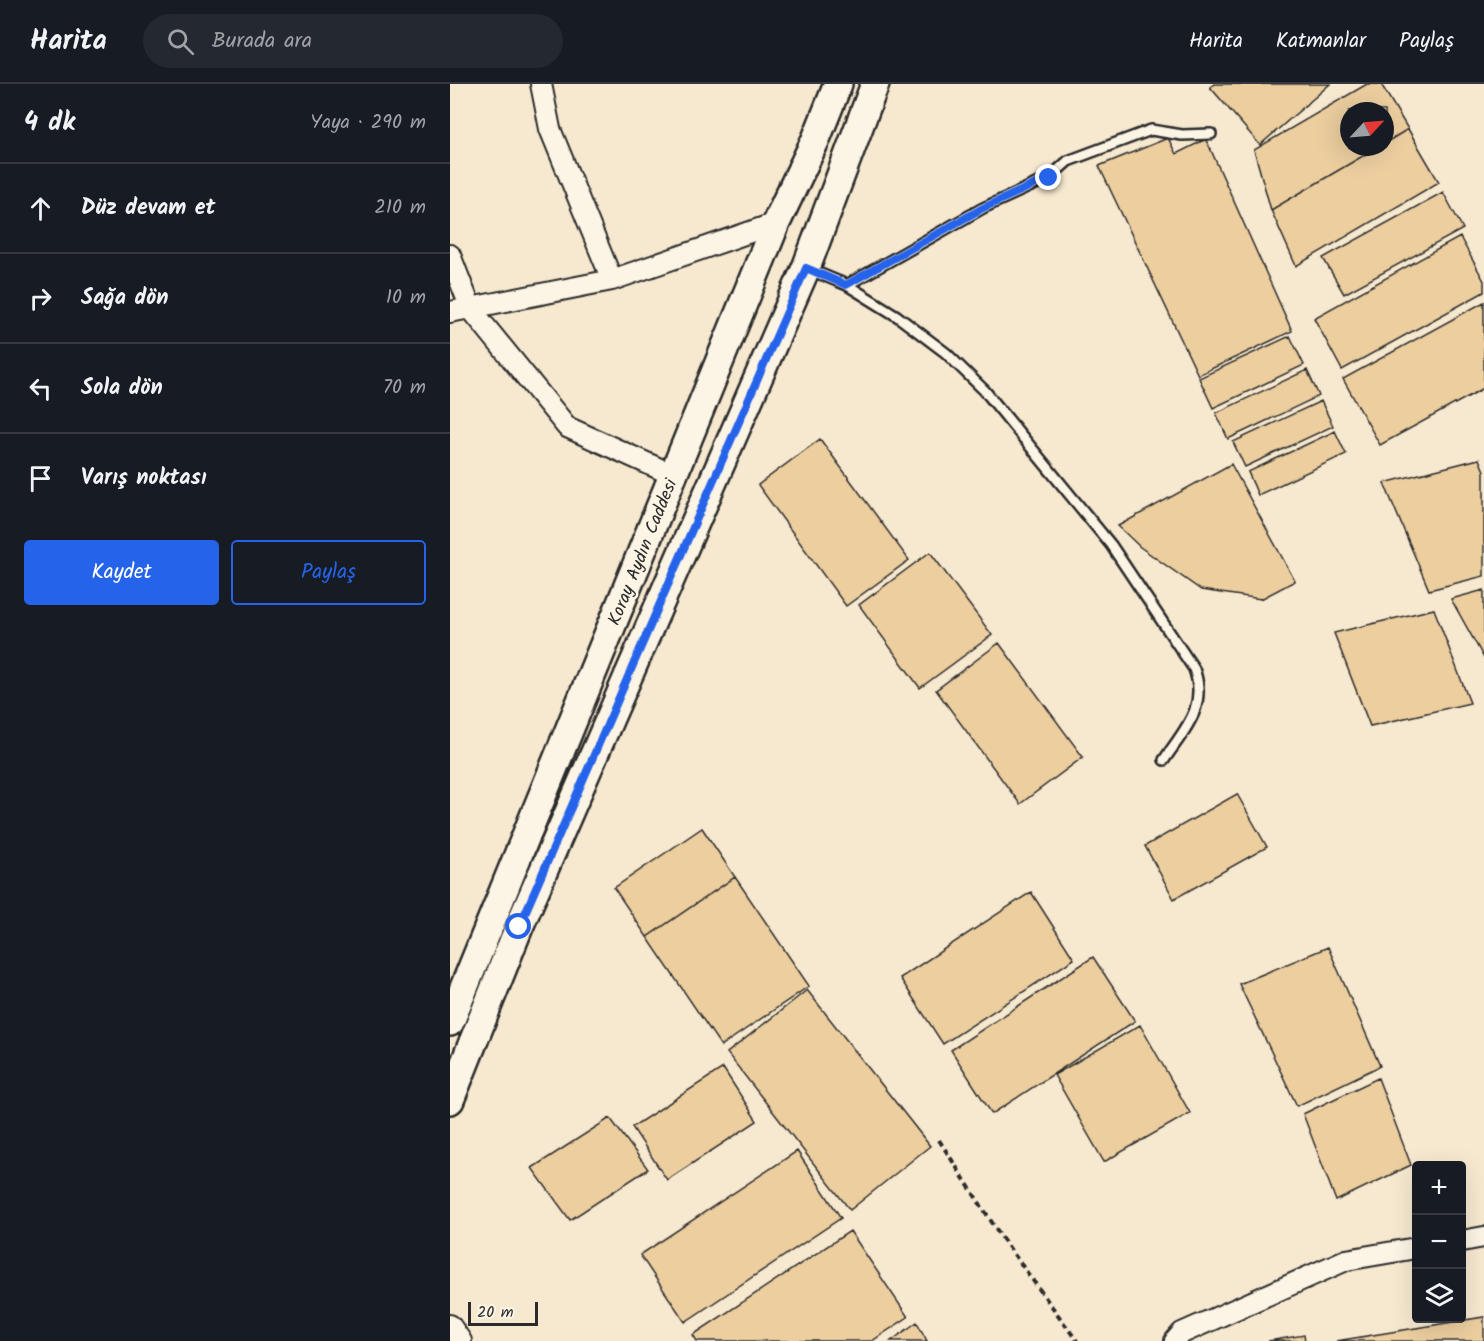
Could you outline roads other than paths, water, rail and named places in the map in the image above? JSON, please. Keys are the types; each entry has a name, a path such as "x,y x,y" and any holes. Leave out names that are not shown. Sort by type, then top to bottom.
{"main road":[{"name":"Koray Aydın Caddesi","path":"450,1022 776,223 816,139 838,84"},
{"path":"450,1100 519,927 806,268 875,84"}],"street":[{"path":"541,84 550,129 612,280"},
{"path":"450,312 612,280 776,223"},
{"path":"450,255 471,309 567,427 673,475"},
{"path":"1466,1240 1484,1237"},
{"path":"1175,1341 1182,1333 1346,1260 1412,1249"},
{"path":"450,1325 461,1341"}],"lane":[{"path":"846,285 983,208 1049,178 1068,161 1151,130 1182,135 1211,134"},
{"path":"806,268 846,285 897,316 946,353 985,391 1111,545 1194,669 1199,687 1198,704 1194,714 1164,760"}]}
